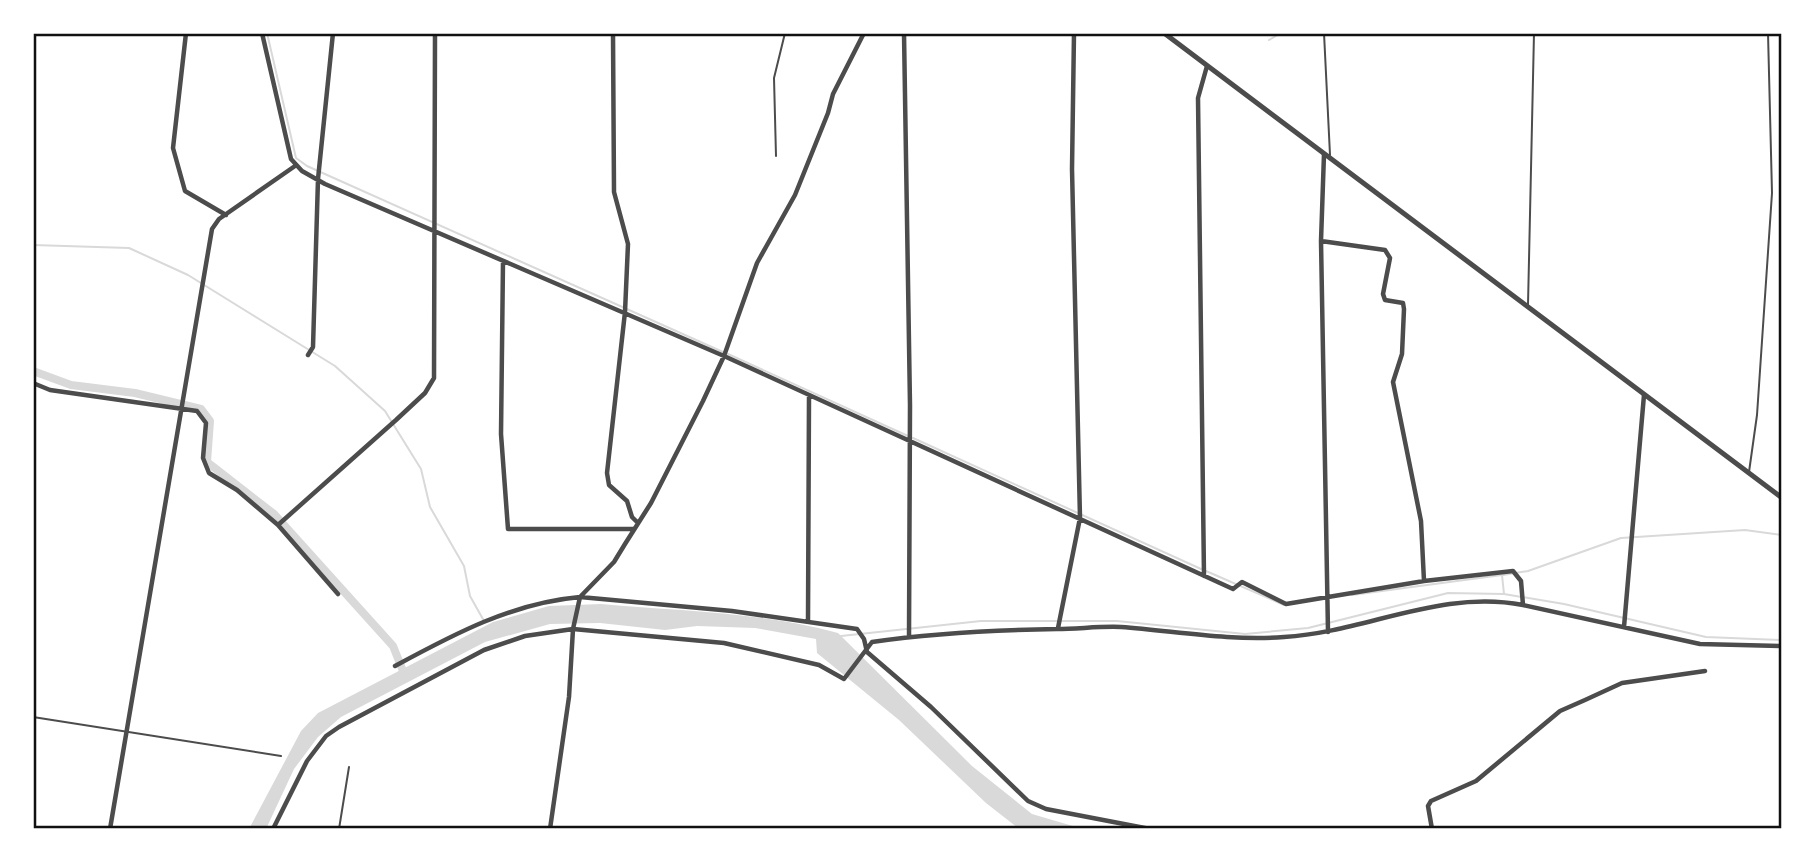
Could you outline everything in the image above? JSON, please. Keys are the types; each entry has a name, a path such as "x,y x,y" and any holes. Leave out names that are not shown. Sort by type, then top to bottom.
{"street":[{"path":"186,33 173,148 185,191 226,215"},
{"path":"262,33 295,166 317,179 724,356 1233,589 1242,582 1286,604 1424,581 1513,571 1521,581 1523,605"},
{"path":"308,355 313,347 317,179 333,33"},
{"path":"278,525 425,393 434,378 435,33"},
{"path":"613,33 614,192 628,244 625,312 607,473 609,485 627,501 632,517 638,523"},
{"path":"550,829 569,696 573,629 580,597 614,562 638,523 724,356 757,263 795,195 833,94 864,33"},
{"path":"905,33 910,442 909,632"},
{"path":"1059,627 1080,518 1072,156 1074,33"},
{"path":"1164,33 1782,498"},
{"path":"1204,576 1198,98 1207,65"},
{"path":"1324,154 1321,241 1328,632"},
{"path":"110,829 212,229 226,215 295,166"},
{"path":"1321,241 1385,250 1390,258 1383,294 1385,300 1403,303 1405,309 1402,354 1393,382 1421,521 1424,581"},
{"path":"503,261 501,434 508,529 634,529"},
{"path":"33,383 50,390 197,411 204,419 202,458 209,473 237,490 278,525 338,594"},
{"path":"1625,622 1644,394"},
{"path":"808,620 809,395"},
{"path":"395,666 481,620 557,599 580,597 808,620 861,632 867,652 931,706 1028,801 1046,809 1150,829"},
{"path":"273,829 307,761 326,736 338,727 484,650 525,636 573,629 724,643 819,665 844,679 872,642 909,632 1118,627 1242,640 1328,632 1443,603 1481,600 1625,622 1700,644 1782,646"},
{"path":"1432,829 1428,806 1431,801 1476,781 1560,711 1622,683 1704,671"}],"lane":[{"path":"776,156 774,78 785,33"},
{"path":"1324,33 1331,159"},
{"path":"1528,309 1534,33"},
{"path":"1749,473 1757,415 1772,193 1768,33"},
{"path":"33,717 281,755"},
{"path":"339,829 349,767"}],"shaded area":[{"path":"601,604 750,616 838,633 972,766 1032,814 1083,829 1018,828 986,803 899,720 817,653 816,639 755,628 697,626 665,630 600,623 550,624 485,642 341,717 318,737 294,769 266,829 249,829 301,731 318,713 493,622 549,606"}],"waterway":[{"path":"267,33 296,158 307,166 723,352"},
{"path":"1269,40 1281,33"},
{"path":"33,245 129,248 188,275 335,366 385,411 421,469 430,507 464,566 470,596 484,621"},
{"path":"728,354 908,436"},
{"path":"33,371 71,385 135,393 201,409 210,421 207,462 274,514 393,646 403,671"},
{"path":"913,438 1201,569"},
{"path":"1503,575 1528,571 1621,538 1745,530 1782,535"},
{"path":"1206,571 1284,605"},
{"path":"1352,595 1502,575 1504,594"},
{"path":"841,636 981,621 1117,621 1245,634 1308,628 1448,593 1504,594 1564,604 1706,637 1782,640"}]}
